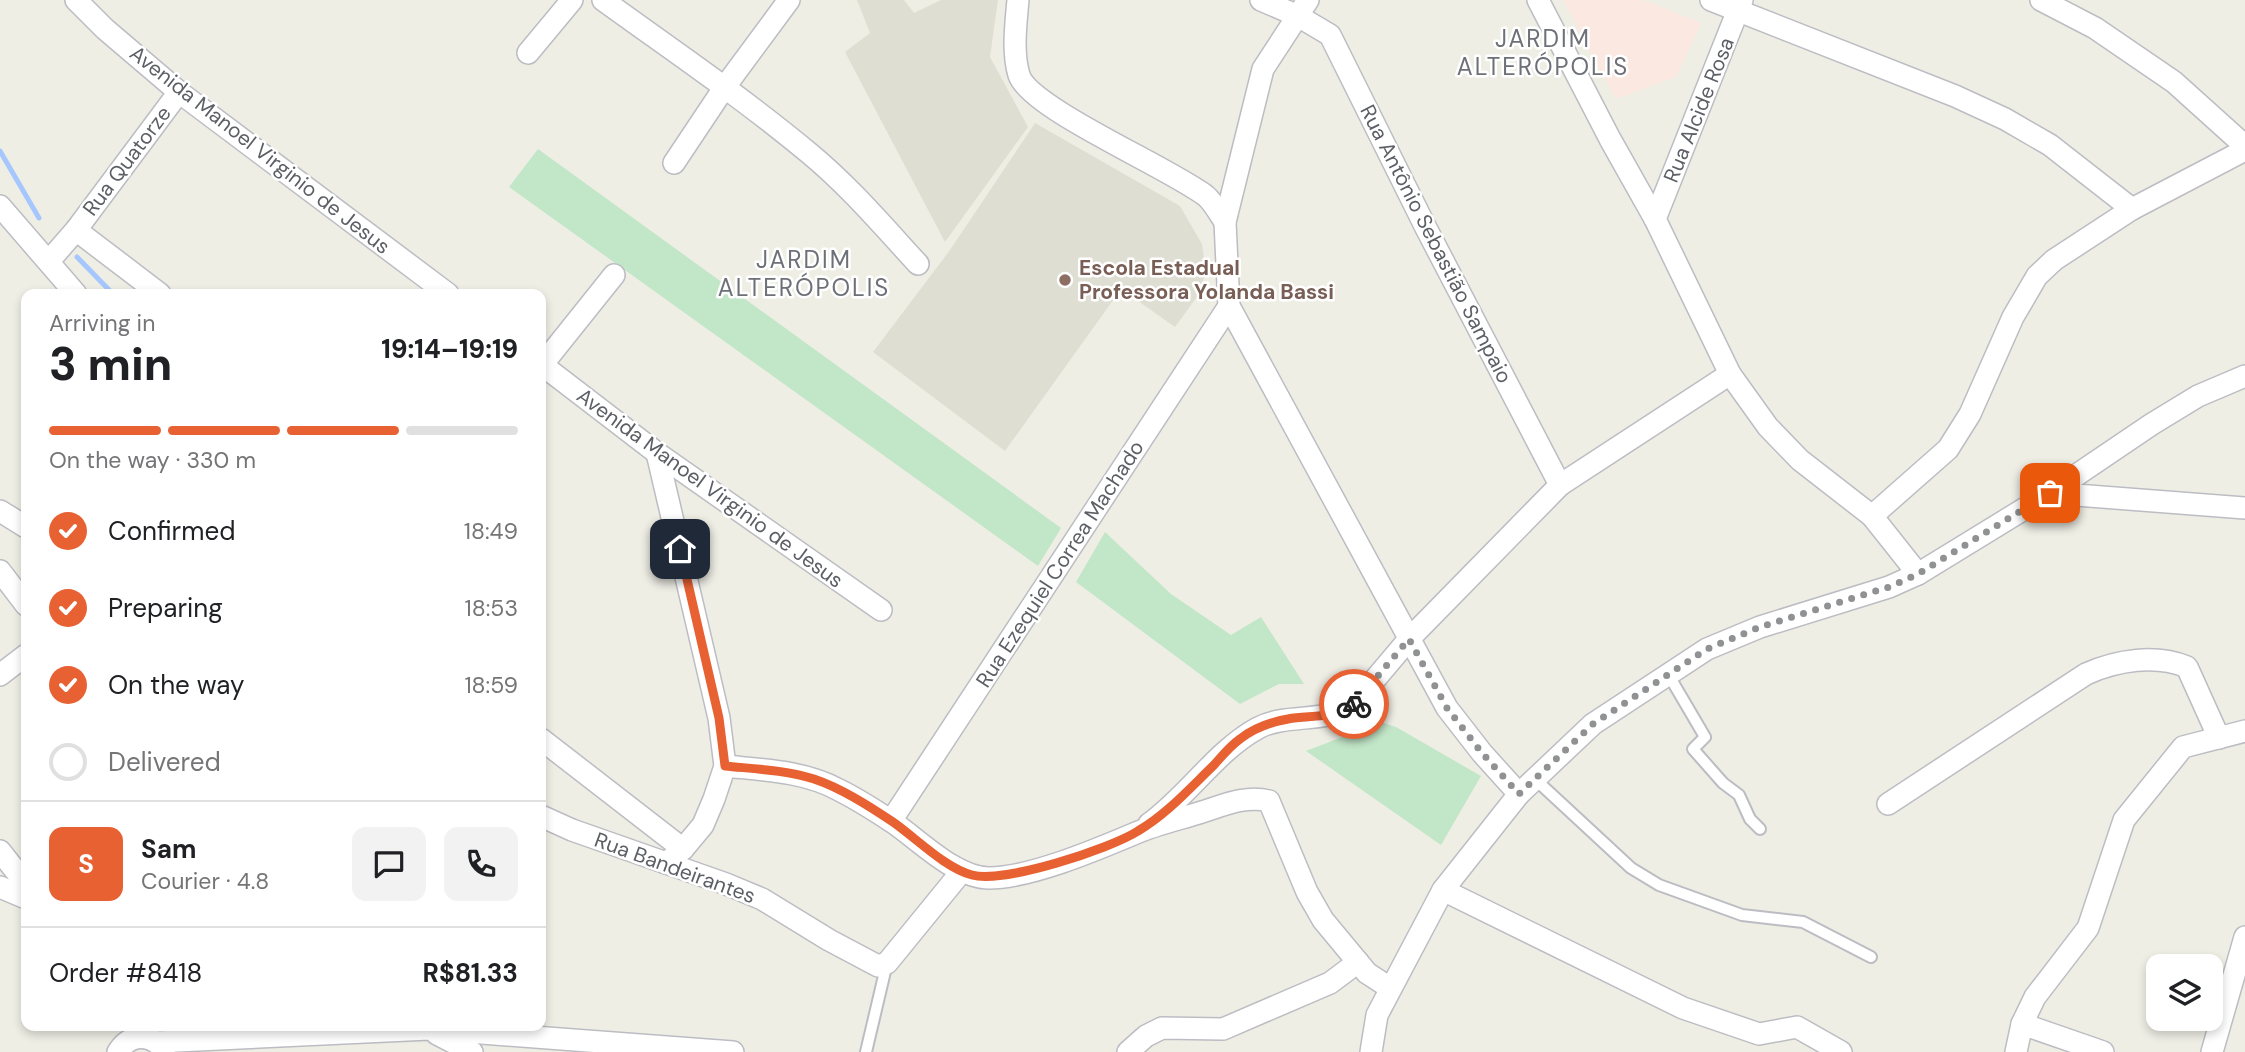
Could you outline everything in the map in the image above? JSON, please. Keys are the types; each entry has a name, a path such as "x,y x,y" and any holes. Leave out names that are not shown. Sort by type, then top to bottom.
{"street":[{"name":"Avenida Manoel Virginio de Jesus","path":"76,0 105,29 179,92 441,289"},
{"path":"528,53 572,0"},
{"path":"603,0 809,153 847,187 918,264"},
{"path":"674,163 724,88 789,0"},
{"path":"1018,0 1016,58 1019,77 1027,89 1060,113 1173,174 1208,197 1225,222"},
{"name":"Rua Antônio Sebastião Sampaio","path":"1261,0 1303,8 1330,35 1426,228 1560,485"},
{"path":"1538,0 1655,219 1730,374 1768,427 1800,460 1872,516 1918,574"},
{"path":"1711,0 1740,5 2006,119 2050,145 2132,209"},
{"path":"1872,516 1948,449 1970,414 2013,317 2037,276 2054,260 2132,209 2245,148 2174,82 2095,28 2041,0"},
{"name":"Rua Alcide Rosa","path":"1655,219 1740,5"},
{"path":"1303,8 1263,69 1225,222 1229,306 1447,708 1519,794"},
{"name":"Rua Quatorze","path":"50,261 179,92"},
{"path":"0,206 72,289"},
{"name":"Rua Quatorze","path":"76,230 153,289"},
{"path":"546,359 614,275"},
{"name":"Rua Ezequiel Correa Machado","path":"891,821 1229,306"},
{"name":"Avenida Manoel Virginio de Jesus","path":"546,369 657,453 881,610"},
{"path":"1137,832 1174,805 1239,739 1261,726 1287,719 1345,711 1355,703 1409,639 1560,485 1730,374"},
{"path":"1375,1050 1377,1015 1443,890 1519,794 1593,724 1707,649 1760,627 1889,587 1918,574 2050,493 2198,396 2245,376"},
{"path":"657,453 719,718 725,766 715,799 702,825 666,863"},
{"path":"2050,493 2245,508"},
{"path":"0,511 21,524"},
{"path":"0,571 21,598"},
{"path":"0,676 21,659"},
{"path":"1888,804 2103,666 2132,661 2173,661 2188,667 2219,738"},
{"path":"2016,1052 2022,1024 2035,997 2088,929 2124,820 2183,747 2245,731"},
{"path":"546,742 682,849"},
{"path":"725,766 786,772 815,779 838,789 891,821 962,871 989,878 1016,874 1059,862 1137,832 1245,799 1269,801 1307,892 1323,920 1367,973 1390,988"},
{"name":"Rua Bandeirantes","path":"546,818 762,899 878,966 887,963"},
{"path":"0,850 21,877"},
{"path":"887,963 962,871"},
{"path":"0,887 21,896"},
{"path":"1443,890 1683,1008 1759,1034 1797,1027 1841,1052"},
{"path":"2212,1052 2245,937"},
{"path":"1128,1052 1146,1036 1162,1028 1223,1029 1330,983 1358,962"},
{"path":"2022,1024 2103,1052"},
{"path":"118,1052 128,1041 334,1031"},
{"path":"433,1031 472,1052"},
{"path":"475,1031 733,1052"}],"lane":[{"path":"1668,674 1705,737 1693,749 1723,783 1739,795 1750,819 1760,829"},
{"path":"1536,780 1631,868 1659,884 1742,915 1803,922 1871,957"},
{"path":"866,1052 887,963"}],"shaded area":[{"path":"857,0 904,0 914,13 941,0 998,0 990,57 1028,127 945,242 845,52 870,33"},
{"path":"1563,0 1643,0 1701,23 1676,77 1616,99"},
{"name":"Escola Estadual Professora Yolanda Bassi","path":"1035,123 1180,206 1202,244 1206,272 1199,294 1175,327 1121,289 1005,451 873,352 950,250"}],"green space":[{"path":"538,149 1061,528 1038,566 509,187"},
{"path":"1105,532 1171,594 1231,635 1261,617 1304,684 1279,684 1240,704 1076,582"},
{"path":"1381,722 1396,727 1481,776 1441,845 1306,751"}],"waterway":[{"path":"0,151 39,218"},
{"path":"77,257 108,289"}],"way so far":[{"path":"1354,704 1409,639 1447,708 1519,794 1593,724 1707,649 1760,627 1889,587 1918,574 2050,493"}],"place":[{"name":"Escola Estadual Professora Yolanda Bassi","path":"1065,280"}],"district":[{"name":"JARDIM ALTERÓPOLIS","path":"1543,53"},
{"name":"JARDIM ALTERÓPOLIS","path":"804,274"}],"route":[{"path":"680,549 724,740 725,766 786,772 815,779 838,789 891,821 954,867 971,875 989,878 1016,874 1122,839 1137,832 1174,805 1239,739 1261,726 1287,719 1345,711 1354,704"}]}
